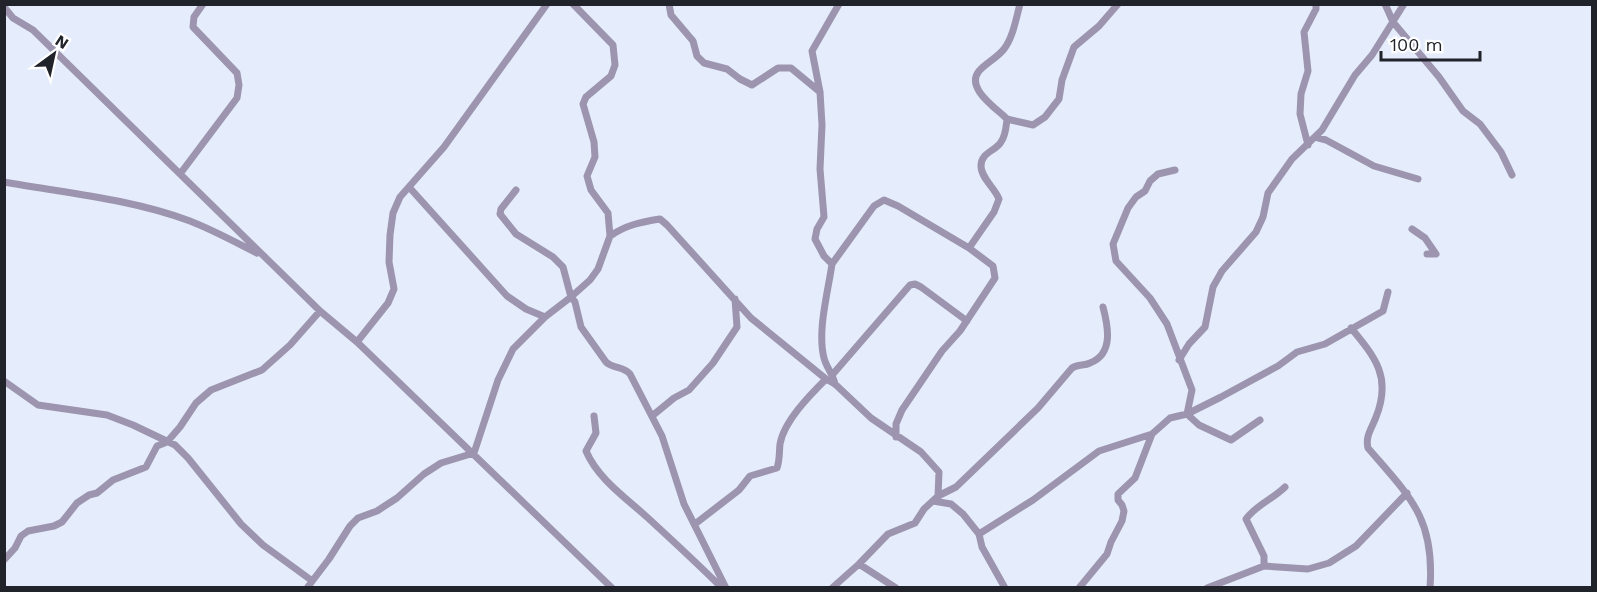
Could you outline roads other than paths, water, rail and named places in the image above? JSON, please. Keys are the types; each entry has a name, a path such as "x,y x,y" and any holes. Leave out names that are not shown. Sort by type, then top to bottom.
{"street":[{"path":"180,174 237,98 239,85 237,73 193,27 194,17 202,4"},
{"path":"357,342 388,303 394,289 389,262 393,213 400,197 444,147 547,4"},
{"path":"474,453 498,380 513,349 545,317 590,280 598,270 610,236 608,213 591,190 587,176 595,157 594,142 583,104 586,97 611,76 615,65 613,45 573,4"},
{"path":"669,4 671,15 693,41 697,56 704,63 727,69 752,85 778,68 791,68 820,92"},
{"path":"832,264 824,256 815,239 817,229 824,217 820,169 822,125 820,92 812,51 839,4"},
{"path":"1020,4 1008,43 1003,51 978,72 975,80 976,88 1007,119 1033,125 1045,117 1059,99 1062,80 1074,47 1099,26 1118,4"},
{"path":"1308,145 1300,114 1301,94 1308,71 1304,32 1316,9 1316,4"},
{"path":"1385,4 1393,22 1439,77 1463,111 1480,124 1501,152 1512,176"},
{"path":"1179,360 1189,344 1205,327 1213,287 1222,271 1256,232 1263,217 1268,193 1293,159 1315,137 1334,112 1355,75 1372,55 1404,4"},
{"path":"4,8 13,18 33,30 320,311 357,342 612,588"},
{"path":"969,248 994,212 999,199 981,165 985,154 1000,144 1007,119"},
{"path":"1315,137 1326,140 1374,166 1418,179"},
{"path":"1175,170 1158,174 1150,181 1145,191 1136,197 1128,208 1113,244 1116,261 1150,298 1167,324 1192,390 1187,414"},
{"path":"4,183 153,210 190,221 265,257"},
{"path":"409,187 507,296 526,309 545,317"},
{"path":"516,190 501,208 500,214 516,234 548,253 563,267 581,327 606,362 630,374 662,435 680,494 724,588"},
{"path":"835,384 833,374 824,360 822,344 832,264 874,206 884,200 898,206 989,262 995,272 995,278 967,321 942,351 902,410 896,424 896,437"},
{"path":"610,236 625,226 660,219 751,318 835,384 871,418 921,452 939,472 935,499"},
{"path":"1412,229 1425,238 1436,254 1427,254"},
{"path":"833,374 910,285 915,284 921,287 967,321"},
{"path":"979,534 1033,500 1099,451 1152,434 1170,418 1187,414 1278,366 1296,352 1325,344 1383,311 1388,292"},
{"path":"652,416 688,390 713,363 737,327 735,299"},
{"path":"832,588 888,534 915,523 924,509 935,499 956,487 1038,408 1072,368 1077,364 1088,364 1099,359 1105,350 1109,327 1103,307"},
{"path":"4,560 15,548 21,536 28,531 54,526 62,522 77,504 89,495 97,493 113,480 146,467 157,446 167,442 196,403 212,390 262,370 290,345 320,311"},
{"path":"1351,328 1374,355 1381,372 1381,401 1366,442 1368,448 1407,493 1420,516 1428,537 1430,588"},
{"path":"695,524 740,490 750,476 777,468 781,457 780,444 794,415 826,379"},
{"path":"4,381 38,405 107,415 175,446 188,458 241,524 263,545 311,580"},
{"path":"1187,414 1199,425 1231,440 1260,420"},
{"path":"594,416 596,433 586,451 592,464 620,494 724,588"},
{"path":"1079,588 1109,550 1124,511 1118,500 1118,494 1135,478 1152,434"},
{"path":"307,588 358,518 377,511 397,498 423,474 441,462 474,453"},
{"path":"1264,566 1264,556 1246,519 1251,512 1275,497 1285,487"},
{"path":"1207,588 1264,566 1308,568 1329,563 1356,546 1407,493"},
{"path":"935,499 951,504 963,513 979,534 982,547 1005,588"},
{"path":"859,564 896,588"}]}
